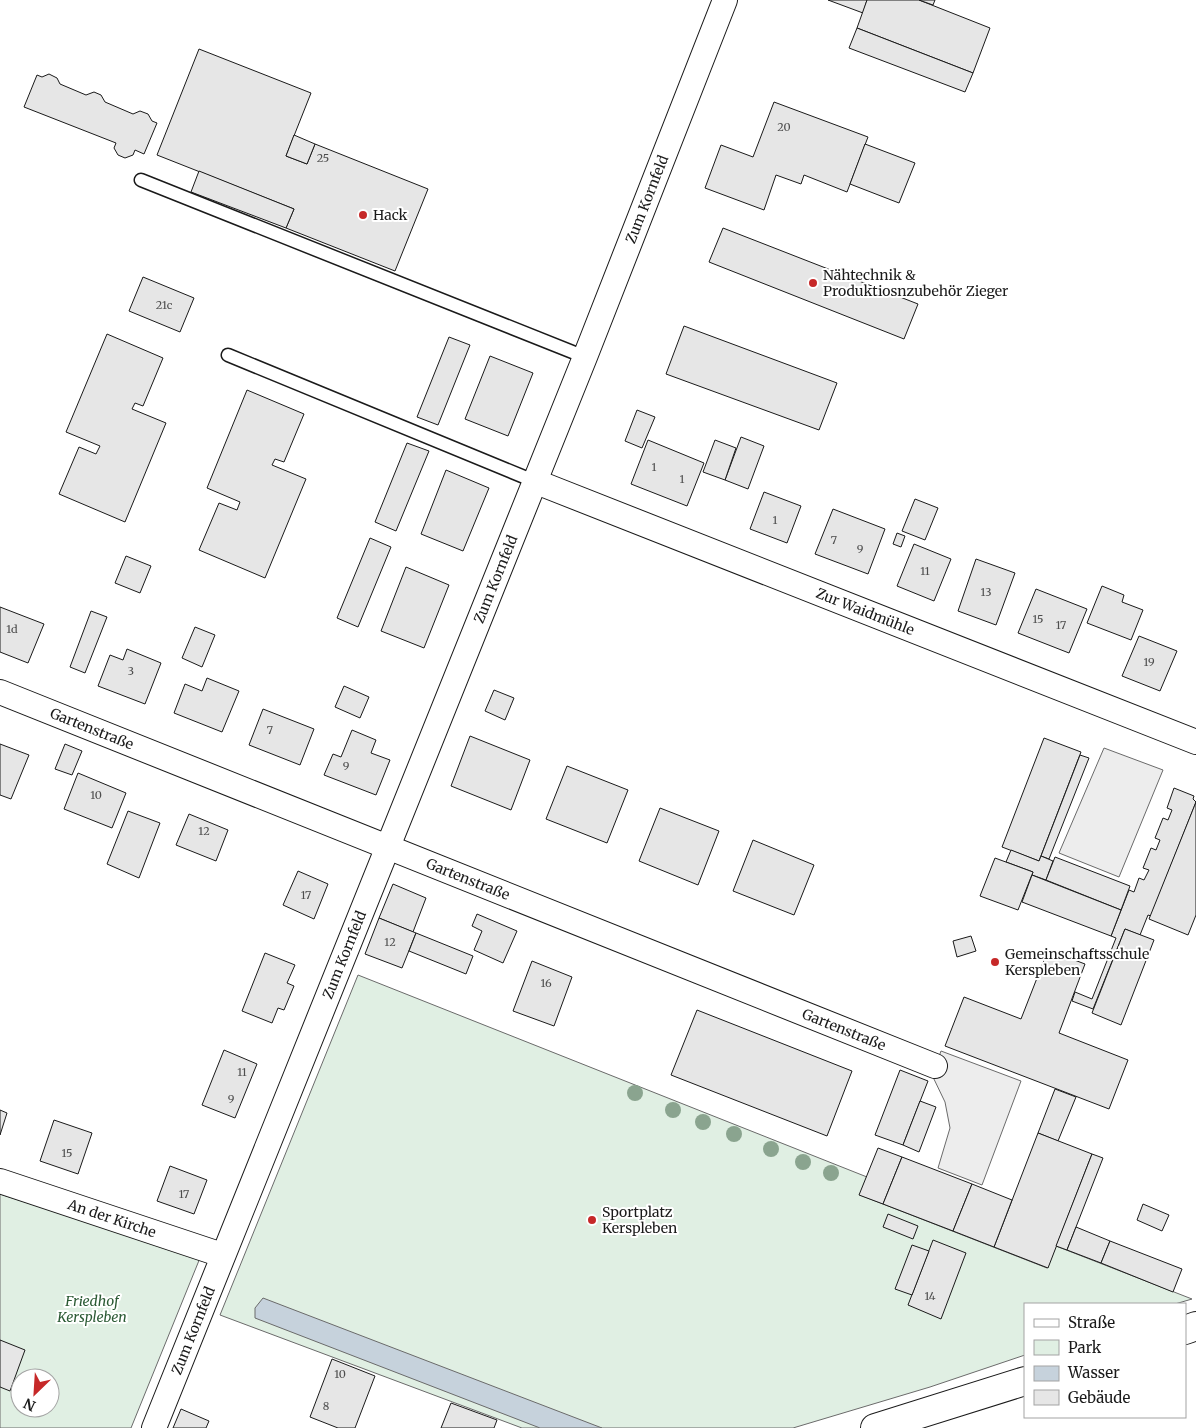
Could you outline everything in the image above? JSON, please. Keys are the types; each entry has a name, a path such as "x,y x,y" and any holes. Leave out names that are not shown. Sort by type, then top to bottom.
{"main road":[{"path":"875,1428 1024,1381"}],"street":[{"name":"Zum Kornfeld","path":"154,1428 222,1255 585,357 725,0"},
{"name":"Zur Waidmühle","path":"534,481 1196,742"},
{"name":"Gartenstraße","path":"0,692 935,1066"},
{"name":"An der Kirche","path":"0,1181 222,1255"}],"lane":[{"path":"141,180 585,357"},
{"path":"228,355 534,481"}],"green space":[{"name":"Sportplatz Kerspleben","path":"358,975 867,1177 860,1195 1047,1268 1056,1246 1192,1299 1178,1303 1024,1303 1024,1355 930,1387 793,1428 522,1428 220,1315"},
{"name":"Friedhof Kerspleben","path":"0,1194 200,1258 131,1428 0,1428"}],"shaded area":[{"path":"1104,748 1163,770 1119,877 1059,853"},
{"path":"941,1051 1021,1081 982,1185 938,1168 950,1128 945,1102 932,1075"}],"water":[{"path":"263,1298 602,1428 540,1428 255,1318 255,1308"}],"building":[{"path":"828,0 867,0 863,13"},
{"path":"867,0 919,0 990,28 973,73 857,28"},
{"path":"919,0 935,0 933,5"},
{"path":"857,28 973,73 965,92 849,48"},
{"path":"199,49 311,93 286,156 307,164 315,144 428,189 395,271 286,228 294,209 157,155"},
{"path":"49,74 57,78 60,84 86,95 94,92 101,95 105,102 133,114 140,111 148,114 152,121 157,123 144,154 135,150 133,155 125,158 118,155 114,148 116,143 24,107 37,75 42,77"},
{"path":"774,102 868,137 847,192 804,175 801,184 776,175 764,210 705,188 721,145 753,157"},
{"path":"294,135 315,144 307,164 286,156"},
{"path":"865,144 915,163 899,203 850,184"},
{"path":"199,171 294,209 286,228 191,192"},
{"name":"Nähtechnik & Produktiosnzubehör Zieger","path":"723,228 918,304 904,339 709,262"},
{"path":"143,277 194,298 180,332 129,311"},
{"path":"684,326 837,383 819,430 666,374"},
{"path":"107,334 163,358 143,406 135,403 132,409 166,423 125,522 59,494 79,447 96,454 100,446 66,432"},
{"path":"449,337 470,345 438,425 417,417"},
{"path":"490,356 533,373 508,436 465,419"},
{"path":"247,390 304,414 284,462 275,459 272,465 306,479 265,578 199,550 219,503 237,510 240,502 207,488"},
{"path":"637,410 655,417 642,448 625,441"},
{"path":"741,437 764,446 748,489 725,480"},
{"path":"648,440 704,463 687,506 631,484"},
{"path":"715,440 736,448 725,480 703,472"},
{"path":"407,443 429,451 396,531 375,522"},
{"path":"446,470 489,488 463,551 421,534"},
{"path":"764,492 801,506 787,543 750,529"},
{"path":"915,499 938,508 925,540 902,531"},
{"path":"833,509 885,529 868,574 815,554"},
{"path":"897,533 905,536 901,547 893,544"},
{"path":"370,538 391,547 358,627 337,618"},
{"path":"914,544 951,559 934,601 897,586"},
{"path":"126,556 151,566 140,593 115,583"},
{"path":"976,559 1015,573 996,625 958,611"},
{"path":"406,567 449,585 424,648 381,631"},
{"path":"1102,586 1124,595 1122,602 1143,610 1131,640 1087,623"},
{"path":"1036,589 1087,609 1069,653 1018,633"},
{"path":"0,607 44,624 28,663 0,652"},
{"path":"91,611 107,617 85,673 70,667"},
{"path":"195,627 215,635 202,667 182,658"},
{"path":"1139,636 1177,651 1160,691 1122,676"},
{"path":"127,649 161,663 145,704 98,686 110,655 123,660"},
{"path":"207,678 239,691 222,732 174,713 185,684 202,691"},
{"path":"344,686 369,697 360,718 335,707"},
{"path":"494,690 514,698 505,720 485,711"},
{"path":"263,709 314,729 300,765 249,745"},
{"path":"352,730 376,740 371,753 390,760 376,795 324,775 333,754 341,757"},
{"path":"470,736 530,760 511,810 451,786"},
{"path":"1044,738 1081,752 1039,861 1002,847"},
{"path":"0,744 29,755 11,799 0,795"},
{"path":"65,744 82,751 72,775 55,769"},
{"path":"1080,755 1089,758 1049,859 1041,856"},
{"path":"567,766 628,790 607,843 546,819"},
{"path":"78,773 126,793 112,828 64,809"},
{"path":"1174,788 1194,796 1193,799 1196,802 1151,916 1148,915 1140,935 1125,929 1093,1009 1072,1001 1075,992 1092,999 1116,938 1111,936 1129,890 1134,892 1139,878 1144,880 1149,870 1143,868 1151,848 1156,850 1160,840 1155,838 1163,818 1168,820 1172,810 1167,808"},
{"path":"1196,802 1196,915 1188,935 1149,919"},
{"path":"660,808 719,831 698,885 639,861"},
{"path":"128,811 160,823 139,878 107,864"},
{"path":"189,814 228,830 216,861 176,845"},
{"path":"753,840 814,865 794,915 733,891"},
{"path":"1011,850 1039,861 1041,856 1053,861 1046,880 1032,875 1033,872 1006,862"},
{"path":"1055,857 1130,886 1121,910 1046,880"},
{"path":"995,858 1033,872 1018,910 980,896"},
{"path":"298,871 328,884 314,919 283,905"},
{"path":"1032,875 1121,910 1111,936 1022,902"},
{"path":"393,884 426,898 413,932 379,918"},
{"path":"477,914 517,931 503,963 474,950 482,931 472,926"},
{"path":"379,918 416,933 402,968 365,954"},
{"path":"1125,929 1154,940 1121,1025 1092,1013"},
{"path":"416,933 473,956 466,974 409,951"},
{"path":"971,936 976,951 957,957 953,941"},
{"path":"1048,950 1085,964 1059,1033 1128,1060 1109,1109 945,1046 964,997 1021,1019"},
{"path":"265,953 295,965 287,983 294,986 284,1010 278,1008 272,1023 242,1011"},
{"path":"532,961 572,977 554,1026 513,1011"},
{"path":"697,1010 852,1071 827,1136 671,1075"},
{"path":"224,1050 257,1064 235,1118 202,1105"},
{"path":"900,1070 928,1081 903,1145 875,1135"},
{"path":"1055,1089 1076,1097 1058,1141 1038,1133"},
{"path":"920,1101 936,1107 919,1152 903,1145"},
{"path":"0,1110 7,1113 0,1135"},
{"path":"54,1120 92,1133 78,1174 40,1161"},
{"path":"1038,1133 1092,1154 1048,1268 994,1247"},
{"path":"878,1148 902,1157 883,1204 859,1195"},
{"path":"1092,1154 1103,1158 1067,1250 1056,1246"},
{"path":"902,1157 972,1184 953,1231 883,1204"},
{"path":"170,1166 207,1180 194,1214 157,1201"},
{"path":"972,1184 1012,1200 994,1247 953,1231"},
{"path":"1143,1204 1169,1215 1162,1231 1137,1220"},
{"path":"888,1214 918,1226 913,1239 883,1227"},
{"path":"1076,1227 1110,1241 1101,1263 1067,1250"},
{"path":"933,1240 966,1253 941,1319 908,1305"},
{"path":"1110,1241 1182,1269 1173,1292 1101,1263"},
{"path":"912,1245 929,1251 912,1295 895,1289"},
{"path":"0,1340 25,1350 18,1368 10,1368 10,1391 0,1387"},
{"path":"332,1359 375,1376 355,1428 338,1428 310,1417"},
{"path":"451,1403 497,1420 494,1428 441,1428"},
{"path":"181,1409 209,1421 206,1428 173,1428"}],"place":[{"name":"Hack","path":"363,215"},
{"name":"Nähtechnik & Produktiosnzubehör Zieger","path":"813,283"},
{"name":"Gemeinschaftsschule Kerspleben","path":"995,962"},
{"name":"Sportplatz Kerspleben","path":"592,1220"}]}
